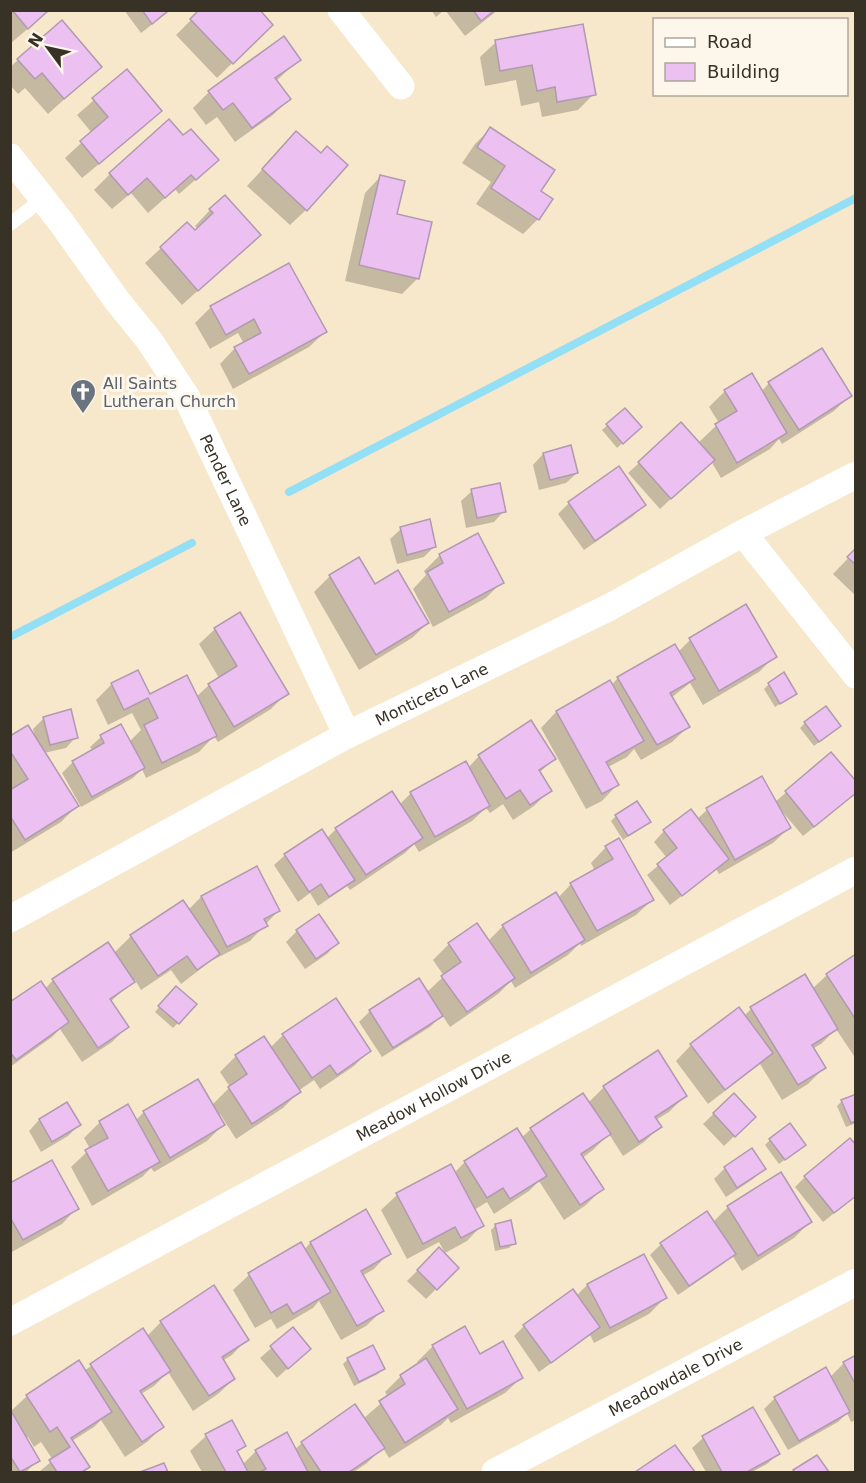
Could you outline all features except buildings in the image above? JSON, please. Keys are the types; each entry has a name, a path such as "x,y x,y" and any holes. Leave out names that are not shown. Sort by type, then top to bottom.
{"street":[{"path":"341,10 401,86"},
{"name":"Pender Lane","path":"10,157 149,340 187,398 347,735"},
{"name":"Monticeto Lane","path":"10,919 347,735 610,607 743,533 855,475"},
{"path":"743,533 855,675"},
{"name":"Meadow Hollow Drive","path":"10,1322 855,870"},
{"name":"Meadowdale Drive","path":"495,1473 855,1282"}],"lane":[{"path":"10,224 43,199"}],"waterway":[{"path":"289,492 856,198"},
{"path":"10,637 192,543"}],"place":[{"name":"All Saints Lutheran Church","path":"83,415"}]}
